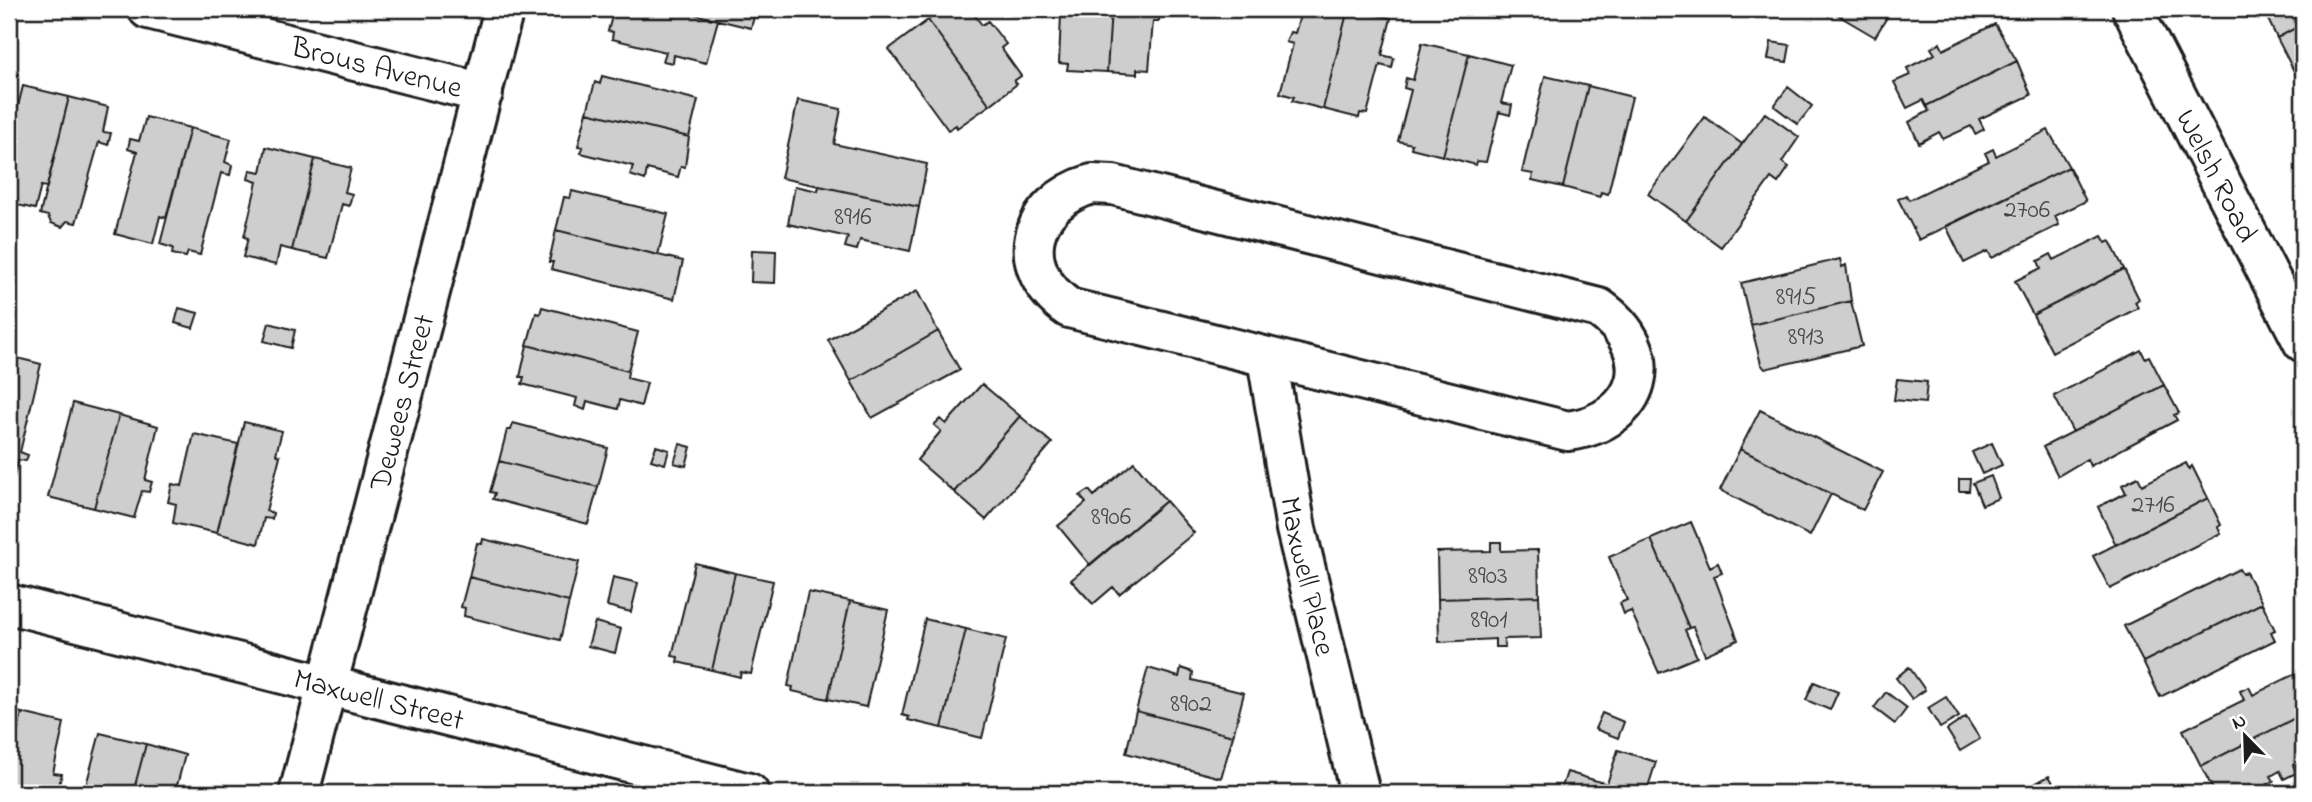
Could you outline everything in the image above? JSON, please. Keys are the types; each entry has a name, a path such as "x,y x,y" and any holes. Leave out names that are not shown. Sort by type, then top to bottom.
{"street":[{"name":"Brous Avenue","path":"148,9 483,93"},
{"name":"Dewees Street","path":"299,793 503,9"},
{"name":"Welsh Road","path":"2132,9 2303,342"},
{"path":"1092,184 1113,185 1599,308 1617,321 1630,339 1636,360 1635,382 1626,403 1610,419 1590,428 1567,431 1267,358 1069,308 1052,296 1040,279 1034,258 1034,238 1041,218 1054,201 1072,190 1092,184"},
{"name":"Maxwell Place","path":"1267,358 1296,529 1360,793"},
{"name":"Maxwell Street","path":"9,604 328,683 749,793"}],"building":[{"path":"614,9 673,9 718,20 706,63 674,55 673,63 663,61 666,52 612,39 613,32 608,31"},
{"path":"673,9 756,9 751,28"},
{"path":"944,9 970,9 982,25 988,21 1006,44 1001,48 1021,76 1014,81 1017,84 990,105 928,20"},
{"path":"1054,9 1111,9 1107,72 1067,70 1068,64 1059,63 1061,14 1053,14"},
{"path":"1111,9 1160,10 1159,21 1153,21 1149,70 1137,69 1137,74 1107,72"},
{"path":"1302,9 1348,9 1323,109 1292,101 1294,97 1280,93 1293,44 1286,42 1290,32 1295,33"},
{"path":"1348,9 1391,18 1382,55 1394,58 1392,68 1380,65 1367,114 1360,113 1359,118 1323,109"},
{"path":"1817,9 1846,9 1841,17 1832,11 1829,16"},
{"path":"1846,9 1892,9 1875,37 1841,17"},
{"path":"2263,9 2303,9 2303,24 2277,38"},
{"path":"928,20 990,105 957,128 956,125 948,130 889,49"},
{"path":"1995,24 2017,61 1926,106 1923,100 1907,108 1894,82 1910,75 1907,68 1935,54 1931,48 1940,43 1943,50"},
{"path":"2303,24 2303,76 2298,79 2277,38"},
{"path":"1771,42 1790,45 1787,62 1768,59"},
{"path":"1422,43 1469,54 1443,156 1411,148 1412,144 1398,141 1411,90 1404,88 1406,78 1413,80"},
{"path":"1469,54 1511,65 1501,103 1512,105 1510,115 1499,112 1486,162 1477,161 1476,165 1443,156"},
{"path":"2017,61 2031,95 1979,119 1984,129 1975,134 1971,126 1943,139 1939,132 1919,143 1909,122 1929,111 1926,106"},
{"path":"602,76 698,100 689,137 587,112 595,82 600,84"},
{"path":"1545,76 1588,86 1563,187 1532,180 1533,174 1522,172"},
{"path":"23,86 69,97 47,187 41,186 35,209 9,203 9,141 14,121 9,119 9,108 17,110"},
{"path":"1588,86 1632,97 1608,194 1601,192 1600,197 1563,187"},
{"path":"1788,87 1812,106 1798,124 1774,106"},
{"path":"69,97 108,107 103,132 111,133 108,145 99,142 76,223 67,221 62,227 51,223 48,216 40,214"},
{"path":"798,100 841,109 834,144 927,164 919,207 781,178"},
{"path":"587,112 689,137 685,167 681,166 678,177 647,169 645,180 630,175 633,166 581,153 583,147 578,146"},
{"path":"1765,113 1799,137 1782,162 1789,167 1778,183 1771,178 1721,247 1686,221"},
{"path":"146,117 190,128 166,218 160,216 153,244 115,234 137,152 128,149 130,139 139,141"},
{"path":"1705,117 1742,144 1686,221 1648,194"},
{"path":"190,128 231,139 225,162 232,165 230,175 221,173 200,255 188,252 186,257 172,254 173,248 160,244"},
{"path":"2048,130 2069,167 1919,240 1898,199 1906,195 1909,200 1989,161 1985,153 1993,149 1996,156"},
{"path":"266,147 315,159 292,250 280,247 276,265 243,257 248,238 244,237 257,182 248,179 250,170 261,172"},
{"path":"315,159 351,168 345,192 352,194 349,206 342,204 328,258 292,250"},
{"path":"2069,167 2086,201 2055,216 2059,225 1992,258 1988,251 1964,263 1946,226"},
{"path":"795,186 818,191 819,186 919,207 910,251 860,240 857,250 845,247 848,237 788,224"},
{"path":"572,191 668,214 658,255 556,230 564,197 570,198"},
{"path":"556,230 683,261 674,299 551,269 553,262 549,262"},
{"path":"2102,236 2106,243 2110,241 2124,269 2033,315 2015,281 2041,268 2038,261 2051,254 2054,260"},
{"path":"752,250 776,251 775,283 751,282"},
{"path":"1840,259 1842,267 1846,265 1851,301 1751,325 1741,283"},
{"path":"2124,269 2139,299 2135,302 2138,308 2052,352 2033,315"},
{"path":"917,291 938,331 851,381 828,340"},
{"path":"1851,301 1862,346 1765,369 1761,364 1751,325"},
{"path":"542,307 638,332 628,371 527,345 536,313 540,314"},
{"path":"179,308 198,313 193,328 175,323"},
{"path":"269,323 295,330 291,348 264,341"},
{"path":"938,331 960,370 872,418 851,381"},
{"path":"527,345 628,371 627,378 647,383 641,406 620,400 618,409 587,401 585,410 575,406 577,398 522,384 524,377 520,377"},
{"path":"2141,350 2145,358 2149,356 2164,385 2073,432 2054,396"},
{"path":"9,356 41,364 20,452 28,455 26,461 18,460 12,485 9,484"},
{"path":"1897,379 1927,382 1925,403 1894,400"},
{"path":"982,384 1020,416 954,492 917,460 941,431 934,425 940,419 946,424"},
{"path":"2164,385 2179,413 2174,415 2177,420 2090,466 2087,459 2058,476 2043,447"},
{"path":"73,403 119,415 94,508 48,497"},
{"path":"1760,410 1883,472 1863,510 1740,449"},
{"path":"119,415 158,426 145,480 152,482 149,492 142,491 134,518 94,508"},
{"path":"1020,416 1052,443 986,520 954,492"},
{"path":"244,422 282,431 276,454 280,456 266,511 273,513 272,519 264,518 258,544 217,533"},
{"path":"513,423 608,448 598,487 499,461 507,430 511,430"},
{"path":"194,434 238,444 217,533 173,523 176,504 168,502 172,484 182,486"},
{"path":"1992,443 2002,465 1982,474 1972,452"},
{"path":"680,444 691,447 686,466 674,463"},
{"path":"656,446 669,450 665,464 651,460"},
{"path":"1740,449 1831,494 1810,536 1720,490"},
{"path":"499,461 598,487 588,524 493,499 495,493 490,492"},
{"path":"1134,462 1166,501 1090,565 1058,526 1086,503 1080,496 1089,490 1094,496"},
{"path":"2186,463 2189,469 2192,466 2208,498 2116,545 2098,507 2126,493 2122,485 2138,477 2142,485"},
{"path":"1991,476 1999,498 1982,505 1973,483"},
{"path":"1959,479 1970,479 1969,491 1959,491"},
{"path":"2208,498 2221,525 2218,527 2221,533 2110,589 2093,556"},
{"path":"1166,501 1194,533 1119,594 1113,587 1093,604 1071,580"},
{"path":"1691,522 1710,567 1718,563 1722,573 1714,576 1738,640 1705,655 1693,627 1689,628 1651,539"},
{"path":"483,539 579,562 569,602 469,577 477,543 482,544"},
{"path":"1651,539 1689,628 1685,630 1697,657 1659,673 1631,611 1624,614 1620,603 1627,600 1609,557"},
{"path":"1491,542 1501,542 1501,551 1538,550 1539,596 1438,599 1437,552 1491,551"},
{"path":"695,563 735,573 712,670 677,662 678,657 672,656"},
{"path":"2239,569 2242,574 2246,572 2262,603 2143,662 2124,626"},
{"path":"735,573 773,581 751,674 741,672 740,677 712,670"},
{"path":"469,577 569,602 560,640 464,616 465,608 461,607"},
{"path":"613,577 638,583 631,612 607,606"},
{"path":"808,592 850,601 828,699 792,691 793,687 788,686"},
{"path":"1539,596 1541,638 1504,639 1505,647 1495,647 1495,639 1439,642 1438,599"},
{"path":"850,601 888,610 866,707 828,699"},
{"path":"2262,603 2275,630 2271,632 2275,640 2160,697 2143,662"},
{"path":"925,619 966,629 942,728 908,720 909,717 902,715"},
{"path":"595,622 621,629 615,653 588,646"},
{"path":"966,629 1006,639 982,738 942,728"},
{"path":"1909,667 1925,690 1912,699 1896,678"},
{"path":"1148,668 1179,677 1181,668 1193,672 1192,680 1244,693 1233,736 1136,711"},
{"path":"2303,670 2303,714 2201,766 2183,730 2244,700 2240,691 2249,687 2253,695"},
{"path":"1814,682 1838,692 1830,710 1806,700"},
{"path":"1886,692 1907,708 1895,724 1874,708"},
{"path":"1946,697 1959,717 1940,728 1928,708"},
{"path":"9,710 22,713 9,770"},
{"path":"1136,711 1233,736 1221,778 1126,753"},
{"path":"22,713 64,723 53,773 62,774 57,791 9,793 9,770"},
{"path":"1602,713 1624,722 1618,738 1595,729"},
{"path":"2303,714 2303,759 2293,765 2296,773 2284,779 2280,771 2271,776 2274,781 2257,790 2254,785 2238,793 2215,793 2201,766"},
{"path":"1966,717 1980,739 1960,751 1947,730"},
{"path":"100,733 146,744 133,793 84,793"},
{"path":"146,744 185,755 175,793 133,793"},
{"path":"1618,750 1656,762 1646,793 1604,793"},
{"path":"1567,772 1607,784 1604,793 1560,793"},
{"path":"2049,776 2059,793 2029,793 2027,788"}]}
